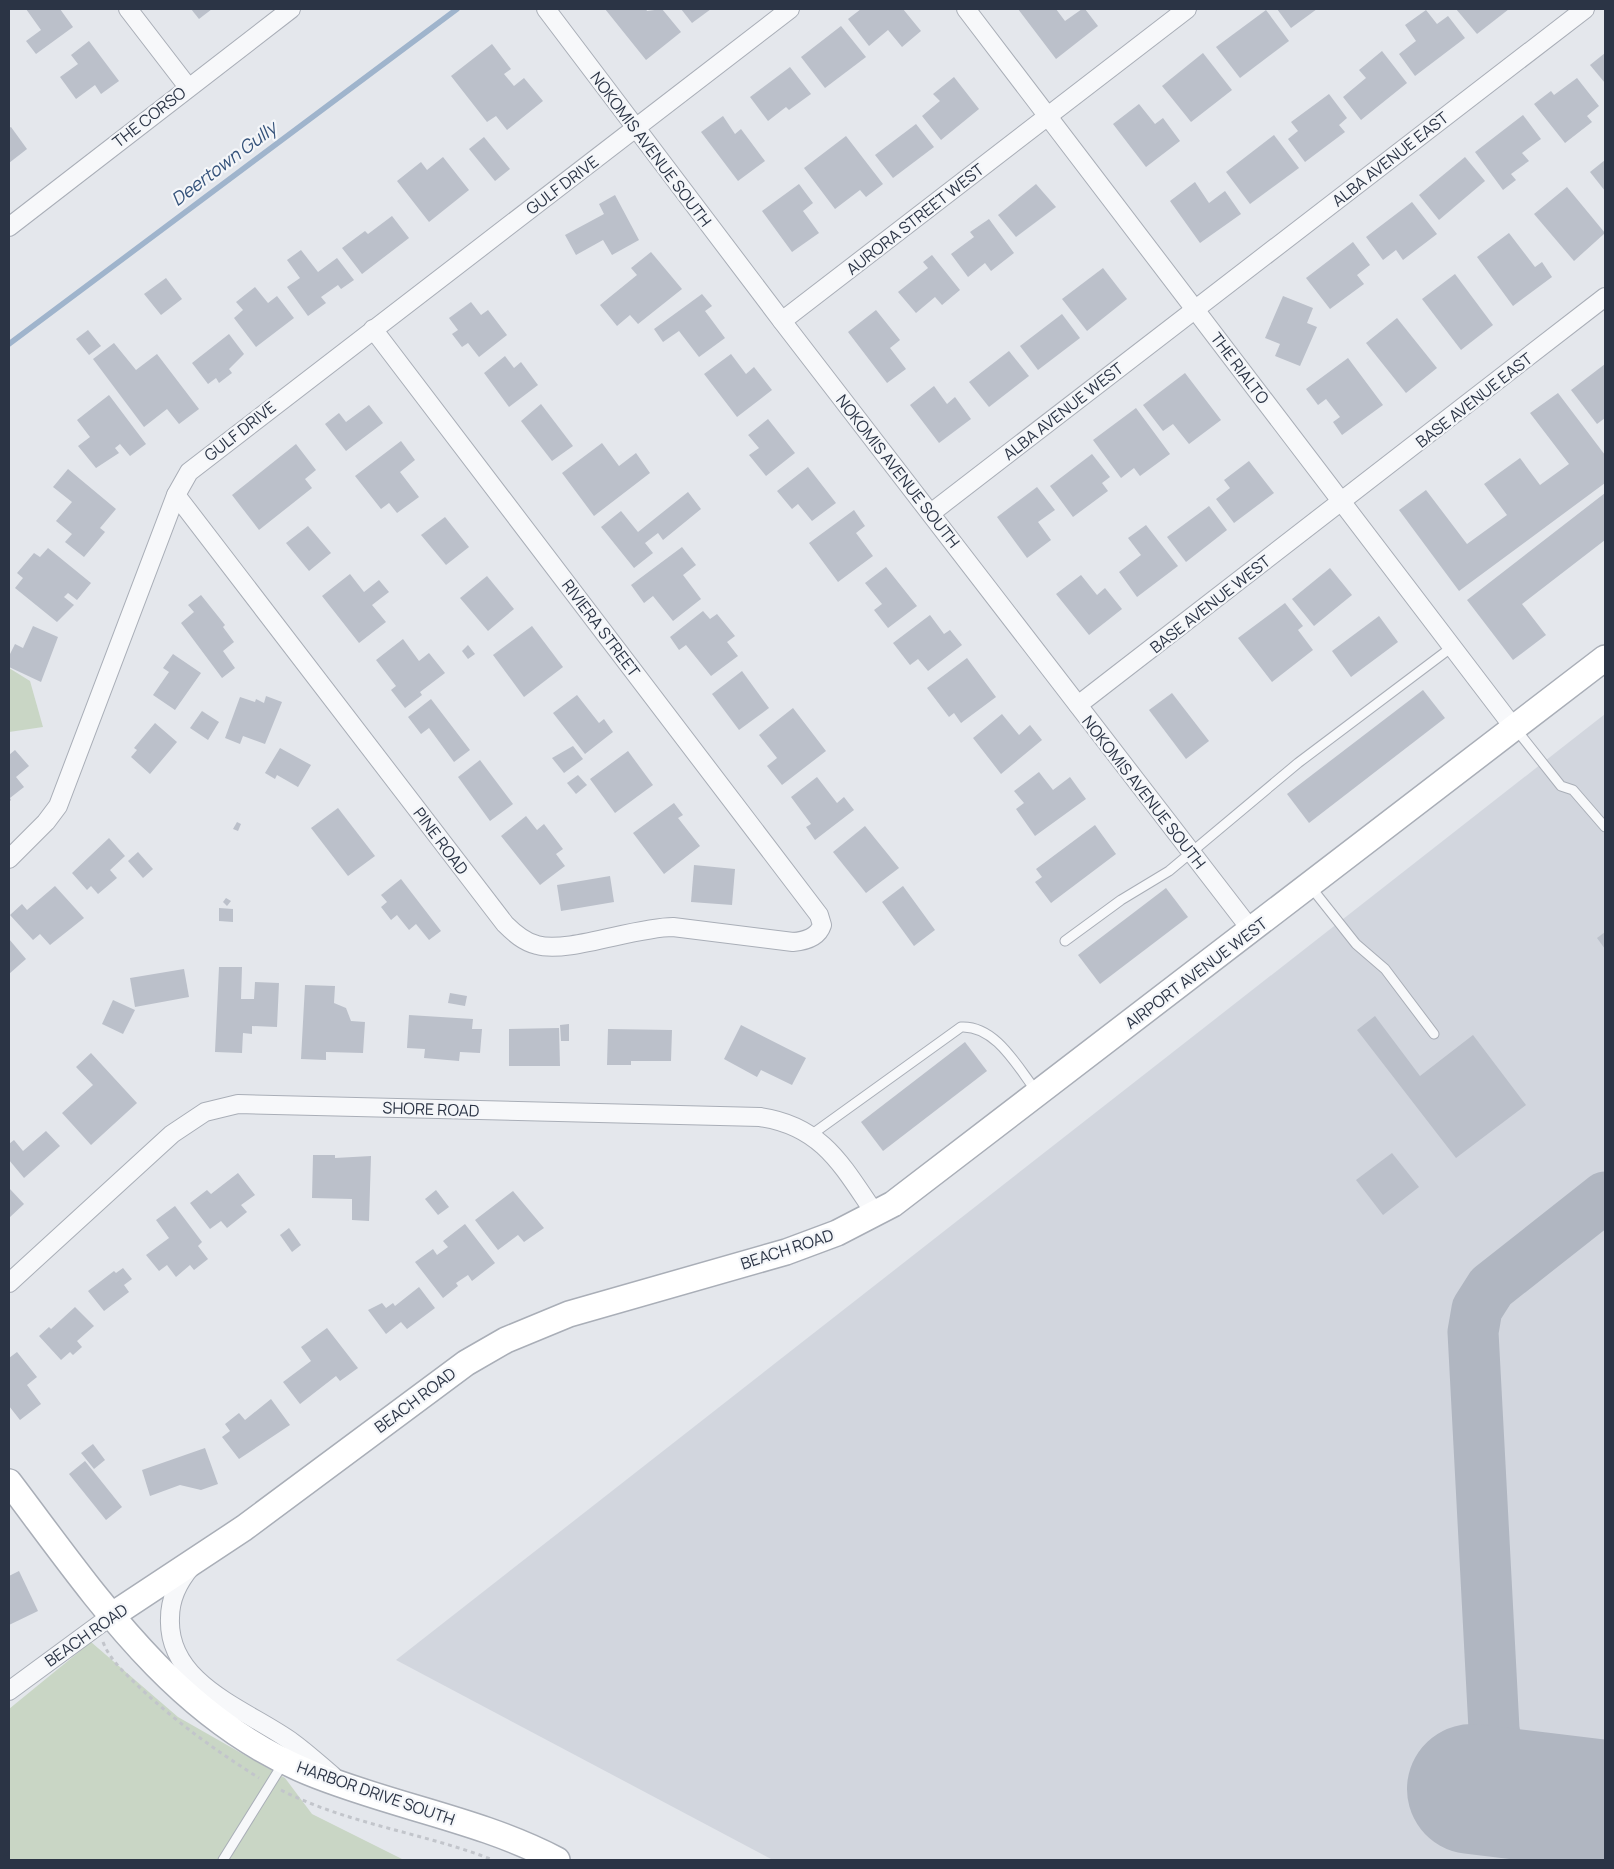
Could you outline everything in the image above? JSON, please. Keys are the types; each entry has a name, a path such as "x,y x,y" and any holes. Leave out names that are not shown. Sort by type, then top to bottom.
{"street":[{"path":"128,9 188,87"},
{"name":"THE CORSO","path":"9,227 291,9"},
{"name":"NOKOMIS AVENUE SOUTH","path":"546,9 782,321 1252,931"},
{"name":"GULF DRIVE","path":"9,859 46,822 58,806 176,495 185,478 198,464 790,9"},
{"name":"THE RIALTO","path":"966,9 1514,728"},
{"name":"AURORA STREET WEST","path":"782,321 1187,9"},
{"name":"ALBA AVENUE EAST","path":"1194,309 1585,9"},
{"name":"BASE AVENUE EAST","path":"1342,502 1605,298"},
{"name":"ALBA AVENUE WEST","path":"931,513 1194,309"},
{"name":"RIVIERA STREET","path":"373,329 819,915 821,929"},
{"name":"PINE ROAD","path":"176,495 505,924 518,936 536,945 554,948 653,927 673,927 793,942 807,940 821,929"},
{"name":"BASE AVENUE WEST","path":"1078,705 1342,502"},
{"name":"AIRPORT AVENUE WEST","path":"876,1214 916,1188 1605,658"},
{"name":"SHORE ROAD","path":"9,1283 172,1134 199,1115 220,1107 238,1104 760,1117 778,1120 800,1127 828,1148 876,1214"},
{"name":"BEACH ROAD","path":"9,1691 111,1616 285,1498 446,1376 506,1340 534,1327 592,1307 786,1252 837,1233 876,1214"},
{"name":"HARBOR DRIVE SOUTH","path":"9,1482 111,1616 155,1667 202,1709 260,1748 284,1761 345,1786 492,1831 557,1860"},
{"path":"199,1558 180,1582 170,1610 171,1637 180,1660 198,1680 217,1695 292,1742 345,1786"}],"lane":[{"path":"1065,941 1122,900 1169,870 1298,763 1452,647"},
{"path":"1514,728 1561,786 1573,790 1605,827"},
{"path":"1310,886 1356,944 1385,969 1434,1034"},
{"path":"811,1135 961,1027 981,1029 997,1042 1038,1094"},
{"path":"223,1860 284,1761"}],"path":[{"path":"281,1790 341,1813 464,1849 494,1860"}],"shaded area":[{"path":"1605,714 1605,1860 773,1860 396,1660"}],"green space":[{"path":"9,668 30,681 43,727 9,732"},
{"path":"91,1642 178,1717 285,1778 312,1814 404,1860 9,1860 9,1709"}],"building":[{"path":"26,9 60,9 73,27 36,54 26,41 41,30"},
{"path":"191,9 212,9 199,19"},
{"path":"605,9 646,9 647,11 662,9 681,32 646,60"},
{"path":"681,9 711,9 692,23"},
{"path":"861,9 903,9 921,31 902,47 888,30 869,46 848,19"},
{"path":"1018,9 1056,9 1065,21 1082,9 1085,9 1098,26 1056,59"},
{"path":"1277,9 1317,9 1291,28"},
{"path":"1456,9 1509,9 1477,34"},
{"path":"1266,10 1289,41 1240,78 1216,47"},
{"path":"1426,10 1437,24 1448,16 1465,38 1415,76 1399,54 1416,41 1405,25"},
{"path":"841,26 866,57 825,88 801,57"},
{"path":"89,41 119,81 101,94 95,85 76,99 60,77 78,64 71,55"},
{"path":"492,44 511,69 504,74 514,86 524,78 543,101 507,130 496,116 487,122 451,76"},
{"path":"1382,51 1407,83 1361,120 1343,97 1366,78 1359,70"},
{"path":"1203,53 1232,90 1191,122 1162,86"},
{"path":"1605,53 1605,83 1590,65"},
{"path":"790,67 811,94 789,110 786,107 768,121 750,97"},
{"path":"954,77 979,109 941,140 922,116 940,101 933,94"},
{"path":"1577,78 1599,106 1587,116 1592,122 1565,143 1534,104 1551,91 1554,95"},
{"path":"1329,94 1347,118 1339,125 1345,132 1305,162 1288,139 1298,131 1291,122"},
{"path":"1139,104 1155,124 1163,118 1180,141 1146,167 1113,124"},
{"path":"1523,115 1541,139 1522,153 1529,161 1511,174 1516,180 1503,190 1475,152"},
{"path":"723,116 735,134 741,129 765,161 738,181 701,132"},
{"path":"916,124 934,147 893,178 875,155"},
{"path":"11,127 27,149 9,163 9,128"},
{"path":"1274,135 1299,168 1250,204 1226,172"},
{"path":"846,136 883,184 866,197 860,190 835,209 804,168"},
{"path":"484,137 510,169 495,181 469,149"},
{"path":"443,157 469,190 429,222 397,181 421,162 427,170"},
{"path":"1465,157 1485,181 1439,220 1419,195"},
{"path":"1605,160 1605,191 1590,172"},
{"path":"1195,182 1209,203 1225,191 1241,214 1200,243 1170,201"},
{"path":"799,184 813,203 803,211 819,233 792,252 762,211"},
{"path":"1036,184 1056,207 1016,237 998,215"},
{"path":"1567,187 1605,233 1574,261 1534,214"},
{"path":"615,195 639,240 612,255 603,240 576,255 565,235 604,214 599,204"},
{"path":"1412,202 1437,234 1403,260 1396,250 1383,260 1366,237"},
{"path":"392,216 409,238 362,274 342,248 365,231 368,234"},
{"path":"989,219 1014,253 991,271 985,263 968,277 951,254 974,237 970,232"},
{"path":"1509,233 1535,267 1542,262 1552,277 1513,306 1477,257"},
{"path":"1353,242 1370,265 1357,275 1364,284 1330,309 1306,278"},
{"path":"301,250 318,272 337,258 354,280 341,289 338,285 321,297 326,303 308,316 287,287 300,278 287,260"},
{"path":"651,252 682,289 638,324 630,315 617,326 600,305 637,275 631,268"},
{"path":"932,255 960,290 942,305 935,297 916,313 898,292 928,268 923,262"},
{"path":"1103,268 1127,299 1087,331 1062,299"},
{"path":"1455,274 1493,325 1461,350 1422,299"},
{"path":"166,278 182,299 161,315 144,294"},
{"path":"255,287 268,303 277,296 294,318 256,347 234,318 243,310 236,302"},
{"path":"702,294 712,306 705,311 725,338 699,357 679,331 663,342 654,329"},
{"path":"1283,296 1313,308 1307,323 1317,327 1300,366 1275,356 1280,344 1265,338"},
{"path":"471,302 481,315 488,310 507,335 479,357 468,343 462,347 452,334 458,330 449,318"},
{"path":"876,310 900,340 890,348 906,369 887,383 848,332"},
{"path":"1062,314 1080,338 1038,370 1020,346"},
{"path":"1397,318 1437,368 1406,393 1366,343"},
{"path":"88,330 101,346 89,355 76,339"},
{"path":"229,334 244,354 229,369 232,373 219,383 216,378 208,384 192,363"},
{"path":"114,343 136,370 157,354 199,409 179,424 167,409 144,427 93,359"},
{"path":"1009,351 1029,376 989,407 969,382"},
{"path":"731,354 746,374 754,367 772,390 737,417 704,374"},
{"path":"505,356 514,368 521,362 538,385 509,407 484,373"},
{"path":"1348,358 1383,405 1342,435 1333,422 1340,417 1326,399 1318,405 1306,389"},
{"path":"1605,364 1605,418 1597,424 1571,390"},
{"path":"1185,373 1221,420 1189,444 1173,424 1163,431 1143,405"},
{"path":"934,386 947,404 955,397 971,419 939,443 910,405"},
{"path":"1558,393 1605,455 1605,483 1459,591 1399,510 1426,490 1467,544 1507,515 1484,484 1520,458 1540,485 1569,464 1530,413"},
{"path":"109,395 146,444 130,456 120,444 115,448 119,453 96,468 78,446 90,437 77,420"},
{"path":"541,404 573,446 552,461 521,421"},
{"path":"369,405 383,423 346,451 325,424 339,413 346,422"},
{"path":"1136,408 1170,454 1140,476 1134,468 1121,478 1093,440"},
{"path":"768,419 795,453 766,476 749,455 759,448 748,435"},
{"path":"401,441 415,460 400,472 419,497 397,513 389,503 381,509 355,476"},
{"path":"602,443 619,466 636,453 650,473 594,516 562,473"},
{"path":"296,444 316,470 305,479 312,488 259,530 232,495"},
{"path":"1092,454 1110,477 1102,483 1108,491 1073,517 1050,486"},
{"path":"1249,461 1274,493 1234,523 1216,499 1230,488 1224,480"},
{"path":"808,467 836,503 812,521 798,504 792,509 777,491"},
{"path":"68,469 116,509 100,528 105,532 84,557 65,542 72,534 56,521 72,502 53,487"},
{"path":"1037,487 1055,510 1038,522 1051,540 1027,558 997,517"},
{"path":"688,492 701,509 663,540 658,533 645,543 653,553 634,568 601,527 621,511 638,532"},
{"path":"1605,493 1605,540 1522,604 1546,635 1513,660 1467,600"},
{"path":"1209,506 1227,530 1186,562 1167,537"},
{"path":"854,510 865,526 856,533 873,556 838,582 809,543"},
{"path":"445,517 469,547 446,565 421,535"},
{"path":"1146,525 1178,566 1137,597 1119,572 1141,555 1128,538"},
{"path":"308,526 331,553 309,571 286,543"},
{"path":"682,547 696,565 683,575 701,599 673,621 653,596 644,603 631,585"},
{"path":"48,548 91,583 77,600 68,593 64,597 74,605 57,622 15,588 23,578 17,573 34,553 40,557"},
{"path":"886,567 917,606 888,628 874,610 882,604 865,583"},
{"path":"1330,568 1352,595 1314,626 1292,599"},
{"path":"350,574 364,592 379,580 389,592 372,605 386,622 359,643 322,596"},
{"path":"1081,575 1097,595 1105,588 1122,609 1089,635 1056,594"},
{"path":"487,576 514,609 488,631 460,598"},
{"path":"201,595 225,625 223,627 234,642 223,651 235,668 222,678 181,623 194,612 188,605"},
{"path":"1285,603 1303,626 1298,630 1313,650 1272,682 1238,638"},
{"path":"703,611 710,619 717,614 735,636 727,642 738,656 711,676 686,645 679,650 670,637"},
{"path":"930,615 944,634 950,630 962,645 928,671 918,659 910,665 893,643"},
{"path":"1379,616 1398,642 1351,677 1332,651"},
{"path":"33,626 58,637 41,682 9,667 9,656 15,644 23,648"},
{"path":"532,626 563,667 524,697 493,655"},
{"path":"403,639 419,661 429,653 445,673 420,692 422,695 405,708 391,690 396,686 376,660"},
{"path":"468,645 475,654 468,659 462,651"},
{"path":"173,654 201,673 175,710 153,695 169,672 163,668"},
{"path":"967,658 996,697 961,723 954,713 949,717 927,688"},
{"path":"742,671 769,708 739,730 712,694"},
{"path":"1423,690 1445,718 1309,823 1287,794"},
{"path":"1172,693 1209,741 1186,759 1149,710"},
{"path":"577,695 599,723 604,719 613,732 585,754 553,713"},
{"path":"266,696 282,702 265,744 243,736 240,744 225,738 240,697 255,702 256,699 264,703"},
{"path":"431,699 470,750 454,762 429,728 421,734 408,717"},
{"path":"793,708 826,751 782,785 767,766 777,758 759,735"},
{"path":"202,711 219,722 208,740 190,728"},
{"path":"1002,714 1019,735 1030,725 1042,740 1001,774 973,738"},
{"path":"155,723 177,742 150,774 131,757 137,750 134,748"},
{"path":"573,746 583,759 564,773 552,758"},
{"path":"280,748 311,765 298,787 277,775 275,779 265,773"},
{"path":"15,750 29,766 16,777 24,787 10,798 9,802 9,755"},
{"path":"628,751 653,785 615,813 590,779"},
{"path":"480,760 513,804 490,821 458,777"},
{"path":"1039,772 1053,790 1070,777 1086,799 1035,836 1016,809 1024,803 1014,791"},
{"path":"578,775 587,785 576,794 567,783"},
{"path":"817,777 837,803 844,797 854,810 815,840 806,827 811,824 791,797"},
{"path":"674,803 683,815 678,818 700,846 664,874 633,833"},
{"path":"338,808 375,856 348,876 311,828"},
{"path":"526,816 537,830 544,824 563,849 556,854 565,866 540,885 501,836"},
{"path":"237,822 241,824 238,831 233,829"},
{"path":"1095,825 1116,854 1051,903 1035,882 1042,877 1036,869"},
{"path":"865,826 899,868 866,893 833,852"},
{"path":"109,838 125,856 110,870 117,878 98,894 91,886 87,890 72,873"},
{"path":"138,852 153,869 143,878 128,861"},
{"path":"694,865 735,869 732,905 691,902"},
{"path":"610,876 614,902 561,911 557,885"},
{"path":"401,879 441,931 429,940 416,924 409,930 397,915 391,920 381,907 387,902 381,895"},
{"path":"55,886 84,918 50,945 40,934 33,940 10,915 22,904 27,910"},
{"path":"903,886 935,930 914,946 882,902"},
{"path":"1166,888 1188,917 1100,984 1078,955"},
{"path":"226,898 231,901 227,906 223,902"},
{"path":"219,908 233,909 233,922 219,921"},
{"path":"1605,932 1605,949 1597,938"},
{"path":"9,939 26,959 9,974"},
{"path":"219,967 242,967 241,999 254,999 255,982 279,983 277,1027 252,1026 252,1034 243,1033 242,1053 215,1052"},
{"path":"184,969 189,997 135,1007 130,978"},
{"path":"305,985 335,986 334,1003 346,1008 351,1021 365,1022 363,1053 326,1052 326,1060 301,1059"},
{"path":"450,993 467,996 465,1006 448,1003"},
{"path":"113,1000 135,1010 123,1034 102,1024"},
{"path":"409,1015 473,1019 472,1029 482,1029 480,1053 460,1052 459,1061 424,1058 425,1049 407,1048"},
{"path":"1375,1016 1420,1076 1473,1035 1526,1105 1456,1158 1357,1030"},
{"path":"569,1024 569,1041 561,1041 560,1025"},
{"path":"741,1025 806,1058 792,1085 761,1070 757,1077 724,1059"},
{"path":"559,1028 560,1066 509,1066 509,1029"},
{"path":"608,1029 672,1030 671,1061 631,1061 631,1065 607,1065"},
{"path":"965,1042 987,1071 883,1151 861,1122"},
{"path":"91,1053 137,1103 91,1145 62,1113 93,1085 76,1067"},
{"path":"46,1131 60,1146 24,1178 9,1160 9,1144 14,1140 23,1151"},
{"path":"1392,1153 1419,1187 1383,1215 1356,1180"},
{"path":"313,1155 335,1155 335,1158 371,1156 369,1221 352,1220 352,1199 312,1198"},
{"path":"238,1173 255,1195 241,1205 247,1212 227,1228 221,1221 210,1229 190,1203 207,1190 211,1194"},
{"path":"9,1188 24,1204 9,1218"},
{"path":"436,1190 449,1207 438,1215 425,1199"},
{"path":"513,1191 544,1228 524,1242 518,1235 498,1250 475,1220"},
{"path":"175,1206 202,1242 198,1246 208,1259 194,1270 190,1265 176,1277 167,1265 159,1271 146,1255 169,1238 156,1220"},
{"path":"465,1224 495,1263 472,1281 468,1275 456,1283 458,1286 443,1298 415,1262 433,1249 437,1255 448,1247 443,1241"},
{"path":"289,1228 301,1245 292,1252 280,1235"},
{"path":"123,1268 132,1279 124,1285 129,1292 104,1311 88,1291 114,1271 116,1273"},
{"path":"419,1287 435,1308 407,1329 401,1322 386,1334 368,1310 382,1303 386,1308 393,1303 395,1306"},
{"path":"75,1307 94,1326 77,1341 82,1347 73,1355 70,1352 61,1360 39,1336 49,1327 51,1329"},
{"path":"327,1328 358,1368 340,1381 336,1376 300,1404 283,1382 311,1361 301,1347"},
{"path":"17,1352 37,1377 27,1385 41,1404 20,1420 9,1406 9,1358"},
{"path":"271,1399 290,1425 239,1459 222,1437 230,1431 225,1424 239,1413 245,1420"},
{"path":"93,1444 105,1460 94,1469 81,1453"},
{"path":"205,1448 218,1484 201,1490 180,1485 150,1496 142,1470"},
{"path":"85,1461 122,1507 106,1520 69,1474"},
{"path":"19,1571 38,1611 9,1625 9,1576"}],"waterway":[{"name":"Deertown Gully","path":"9,344 457,9"}],"taxiway":[{"path":"1605,1197 1491,1287 1477,1309 1473,1332 1494,1729 1499,1751 1507,1768 1519,1780 1532,1788 1566,1797 1605,1802"}],"runway":[{"path":"1472,1789 1605,1805"}]}
